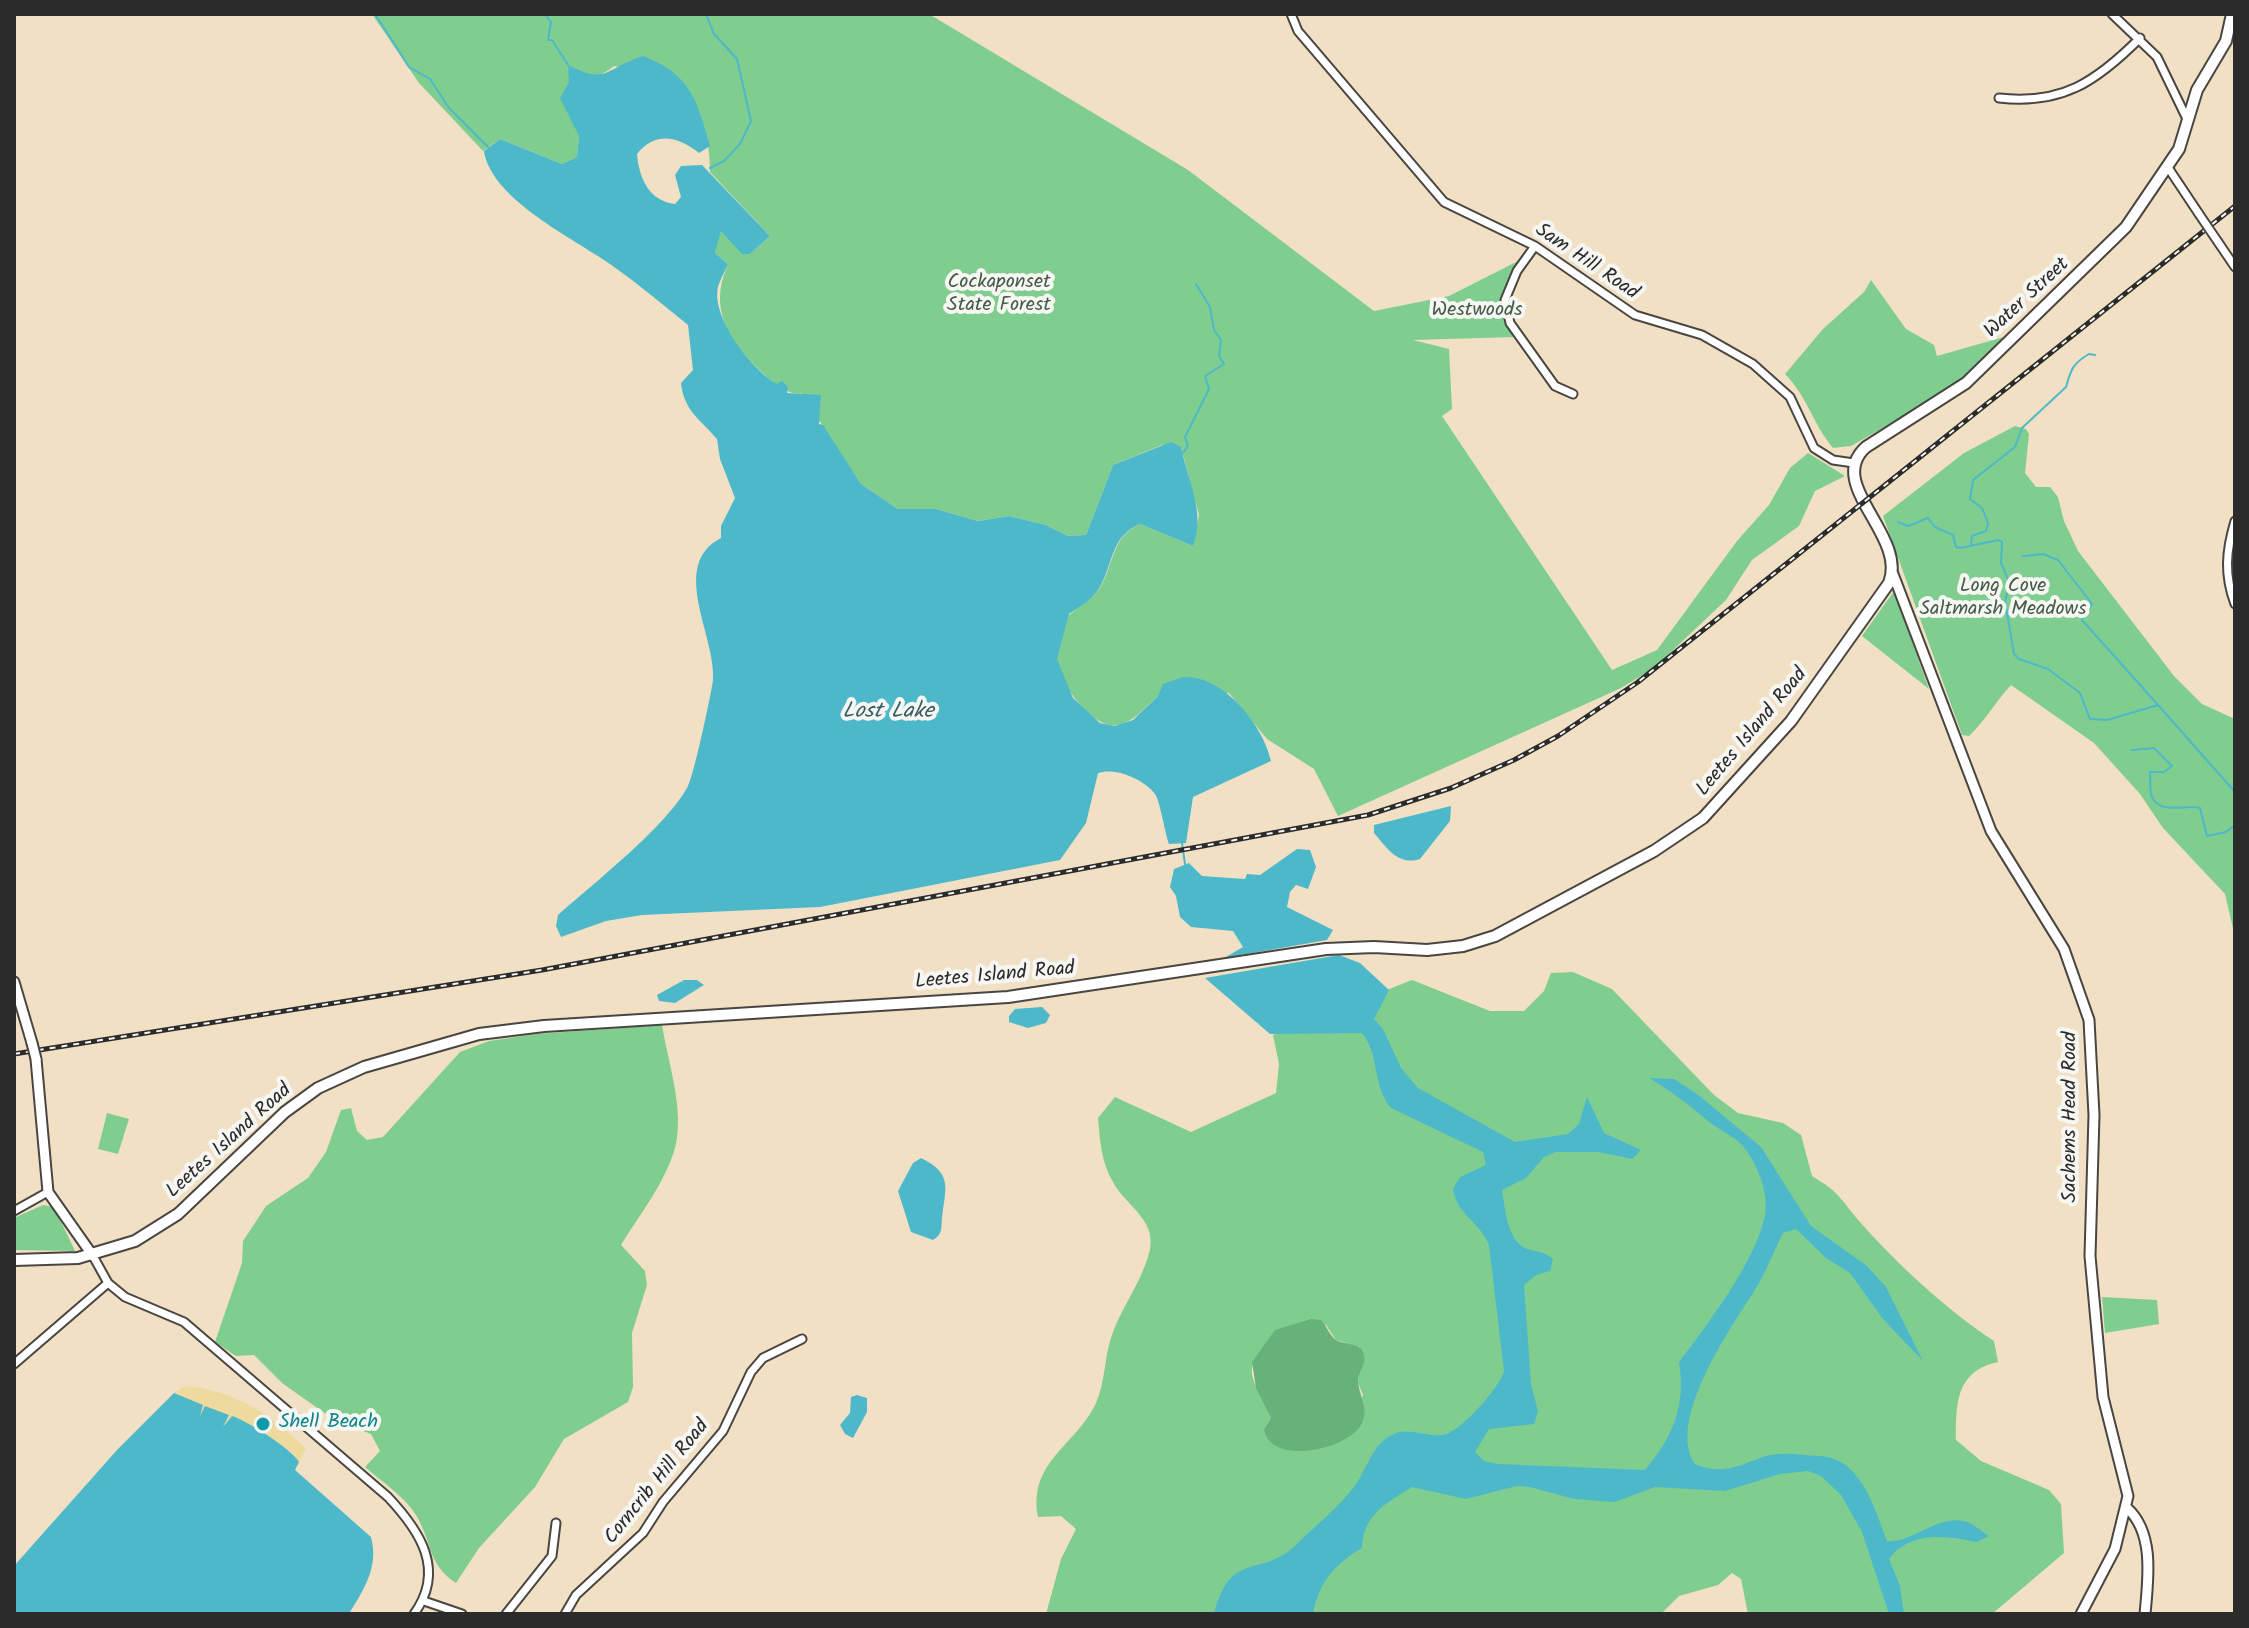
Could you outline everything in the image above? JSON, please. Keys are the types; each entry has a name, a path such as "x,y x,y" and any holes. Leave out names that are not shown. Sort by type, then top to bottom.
{"main road":[{"name":"Water Street","path":"1854,463 1866,447 1966,383 2126,227 2169,169 2197,90 2226,41 2232,14"},
{"path":"1854,463 1856,487 1879,524 1893,574"},
{"name":"Leetes Island Road","path":"14,1260 62,1260 93,1256 135,1241 178,1214 285,1112 318,1088 364,1067 479,1034 565,1024 1008,997 1326,949 1367,947 1427,950 1463,946 1495,936 1654,851 1714,808 1791,721 1893,574"}],"street":[{"name":"Sam Hill Road","path":"1291,14 1298,31 1440,198 1535,246 1635,315 1702,335 1763,371 1790,397 1814,448 1833,460 1854,463"},
{"path":"2112,14 2140,38 2161,65 2188,121"},
{"path":"1999,98 2044,100 2071,91 2109,65 2140,38"},
{"path":"2169,169 2235,267"},
{"path":"1535,246 1517,271 1505,300 1510,323 1555,386 1573,394"},
{"path":"2235,521 2226,549 2227,574 2235,604"},
{"name":"Sachems Head Road","path":"1893,574 1991,831 2064,949 2089,1020 2094,1115 2090,1256 2103,1397 2125,1474 2127,1508"},
{"path":"14,982 36,1059 48,1192 108,1283 125,1297 192,1329 410,1521 429,1563 424,1601 414,1614"},
{"path":"14,1211 48,1192"},
{"path":"14,1364 108,1283"},
{"name":"Corncrib Hill Road","path":"565,1614 576,1595 643,1533 663,1502 723,1431 751,1372 763,1358 802,1339"},
{"path":"2081,1614 2107,1566 2127,1508 2138,1520 2145,1537 2148,1571 2145,1614"},
{"path":"506,1614 552,1556 556,1523"},
{"path":"424,1601 462,1614"}],"green space":[{"name":"Cockaponset State Forest","path":"372,14 929,14 1188,170 1374,311 1449,296 1526,257 1505,305 1515,337 1413,340 1449,349 1452,409 1442,416 1612,670 1657,650 1737,541 1769,505 1790,468 1808,453 1845,476 1815,491 1799,526 1752,560 1726,600 1654,668 1621,688 1338,816 1314,769 1267,739 1229,693 1158,696 1130,720 1109,725 1088,713 1063,679 1057,653 1068,616 1098,591 1124,536 1140,524 1193,546 1199,515 1181,447 1162,445 1113,465 1086,535 1068,536 1046,525 1009,516 978,521 936,509 898,509 861,484 801,393 792,393 770,379 746,356 729,333 720,301 728,264 715,253 721,230 750,254 770,236 710,172 703,124 681,81 614,66 602,74 592,75 568,66 579,136 577,157 562,164 500,139 483,151 419,83"},
{"path":"1871,280 1906,329 1934,345 1937,356 2011,335 1960,384 1851,446 1833,448 1799,391 1785,374 1823,329 1864,292"},
{"name":"Long Cove Saltmarsh Meadows","path":"2015,426 2026,429 2029,434 2025,473 2036,487 2050,487 2058,497 2064,521 2078,551 2174,676 2202,704 2235,719 2235,937 2225,894 2163,828 2140,794 2094,743 2011,685 1975,730 1969,736 1962,735 1883,516 1964,453"},
{"name":"Long Cove Saltmarsh Meadows","path":"1894,591 1929,689 1862,636"},
{"path":"1573,972 1612,989 1714,1095 1738,1113 1783,1123 1801,1135 1812,1176 1835,1192 1874,1238 1924,1286 1994,1341 1998,1362 1974,1373 1961,1390 1956,1440 1981,1461 2049,1490 2061,1504 2064,1553 1992,1614 1748,1614 1741,1579 1732,1573 1718,1585 1679,1596 1661,1614 1046,1614 1061,1559 1076,1529 1061,1516 1038,1517 1040,1482 1056,1455 1096,1403 1113,1332 1143,1271 1150,1249 1151,1238 1144,1220 1118,1190 1106,1167 1098,1118 1115,1097 1191,1132 1276,1093 1279,1064 1273,1035 1412,980 1490,1011 1524,1011 1544,991 1551,973","holes":["1326,1325 1336,1340 1360,1347 1358,1383 1363,1395 1345,1439 1320,1449 1264,1429 1271,1418 1253,1378 1257,1357 1277,1342"]},
{"path":"662,1025 677,1103 678,1134 665,1174 621,1245 645,1271 647,1285 632,1333 633,1387 628,1402 564,1439 535,1487 479,1548 456,1583 435,1561 411,1508 365,1467 380,1451 371,1434 333,1419 282,1383 254,1355 236,1356 215,1342 242,1263 243,1241 266,1206 308,1178 326,1152 341,1110 351,1108 357,1131 367,1140 383,1137 460,1052 489,1041 536,1034"},
{"path":"107,1113 129,1119 118,1154 98,1149"},
{"path":"43,1205 54,1207 75,1251 14,1250 14,1218"},
{"path":"2102,1297 2157,1300 2159,1324 2105,1333"},
{"path":"1311,1319 1321,1320 1336,1340 1358,1347 1363,1352 1358,1381 1364,1418 1355,1433 1342,1441 1327,1447 1294,1451 1280,1448 1269,1441 1264,1429 1271,1418 1256,1388 1252,1362 1275,1330"}],"sand":[{"name":"Shell Beach","path":"185,1386 236,1398 266,1415 306,1449 299,1462 282,1446 244,1421 225,1428 229,1415 198,1415 174,1393"}],"water":[{"name":"Lost Lake","path":"643,56 671,71 689,90 701,115 710,146 699,153 667,138 651,142 637,154 643,180 658,198 675,204 681,197 675,175 681,166 702,165 770,236 750,254 742,254 721,231 715,253 728,264 718,287 721,313 736,342 767,377 777,384 782,381 788,387 787,393 821,395 819,424 823,425 861,484 898,509 936,509 978,521 1009,516 1046,525 1068,536 1086,535 1113,465 1171,442 1181,447 1197,509 1197,534 1193,546 1140,524 1131,529 1118,542 1098,590 1069,614 1057,659 1073,698 1100,723 1115,726 1133,720 1158,696 1163,684 1187,677 1216,686 1252,720 1271,761 1193,797 1186,843 1169,844 1157,798 1144,784 1113,772 1098,773 1086,823 1060,860 820,907 642,915 606,921 561,937 556,926 558,915 664,819 691,779 713,680 696,584 698,566 706,550 721,538 721,526 735,498 720,459 717,439 694,414 683,393 681,383 693,370 688,325 620,271 517,201 490,169 484,151 500,139 562,164 577,157 579,136 560,98 569,82 568,65 599,74"},
{"path":"1451,806 1450,821 1420,859 1399,858 1374,833 1374,825"},
{"path":"1297,849 1310,850 1316,867 1308,889 1296,885 1290,892 1287,907 1333,930 1327,940 1224,958 1243,947 1233,931 1191,927 1180,917 1176,896 1170,887 1174,869 1189,863 1202,876 1245,879 1247,874 1260,875"},
{"path":"1339,955 1360,963 1389,990 1374,1019 1383,1029 1401,1068 1418,1088 1515,1142 1568,1134 1579,1124 1587,1097 1604,1133 1641,1150 1632,1159 1599,1152 1556,1152 1544,1157 1526,1178 1502,1190 1514,1238 1525,1248 1553,1259 1550,1271 1536,1275 1524,1285 1531,1384 1538,1411 1534,1424 1489,1429 1475,1452 1484,1461 1645,1470 1670,1433 1681,1393 1679,1362 1741,1272 1760,1233 1766,1206 1761,1178 1743,1146 1649,1078 1674,1079 1761,1147 1811,1226 1867,1266 1886,1287 1923,1361 1883,1319 1850,1273 1826,1258 1796,1229 1783,1233 1757,1286 1716,1352 1694,1401 1688,1425 1688,1446 1695,1464 1720,1469 1776,1454 1823,1456 1844,1464 1854,1472 1874,1506 1887,1541 1897,1541 1956,1520 1970,1523 1989,1536 1977,1542 1929,1537 1897,1550 1889,1559 1900,1586 1904,1614 1889,1614 1862,1532 1841,1495 1821,1476 1808,1471 1780,1474 1725,1491 1655,1487 1615,1502 1574,1499 1517,1486 1466,1499 1412,1487 1385,1504 1372,1518 1363,1536 1362,1548 1344,1560 1324,1583 1313,1614 1214,1614 1229,1580 1238,1572 1284,1555 1334,1510 1359,1480 1375,1450 1386,1438 1405,1431 1437,1435 1450,1432 1478,1408 1504,1371 1489,1245 1459,1205 1453,1189 1460,1177 1486,1165 1483,1152 1391,1108 1381,1090 1368,1042 1362,1033 1270,1034 1205,978"},
{"path":"684,980 697,980 704,985 675,1003 659,1001 657,995"},
{"path":"1042,1007 1050,1015 1046,1023 1028,1028 1009,1022 1009,1016 1015,1009"},
{"path":"921,1158 939,1170 945,1183 941,1230 933,1240 911,1232 898,1191 913,1163"},
{"path":"174,1393 203,1405 200,1416 205,1406 229,1415 223,1427 232,1416 279,1443 299,1462 295,1470 371,1537 372,1568 349,1614 14,1614 14,1566 117,1450"},
{"path":"851,1397 867,1398 867,1412 853,1438 845,1434 840,1425 850,1413"}],"waterway":[{"path":"375,14 409,67 430,79 449,108 488,147"},
{"path":"545,14 551,22 548,40 552,40 568,65"},
{"path":"706,14 714,34 737,59 751,121 740,144 724,161 710,168"},
{"path":"1182,454 1188,446 1185,437 1209,389 1205,376 1224,364 1219,356 1221,340 1214,330 1210,307 1196,284"},
{"path":"1971,544 1972,536 1986,531 1988,523 1982,508 1970,499 1973,480 2015,447 2022,428 2066,387 2076,364 2089,354 2095,355"},
{"path":"1898,522 1908,526 1928,518 1935,527 1953,535 1956,547 1961,548 1998,540 2002,542 2001,563 2010,584 2005,601 2014,654 2019,659 2048,669 2080,693 2090,719 2107,720 2158,705 2235,792"},
{"path":"2023,556 2043,554 2058,560 2092,604 2082,620 2158,705"},
{"path":"2132,750 2154,748 2172,766 2164,772 2150,772 2151,794 2161,806 2200,808 2207,836 2226,832 2235,825"},
{"path":"1182,843 1185,864"}],"railway":[{"path":"14,1054 542,970 1368,815 1451,788 1558,736 1638,682 2235,206"}],"place":[{"name":"Shell Beach","path":"263,1424"}],"park label":[{"name":"Westwoods","path":"1477,312"}]}
